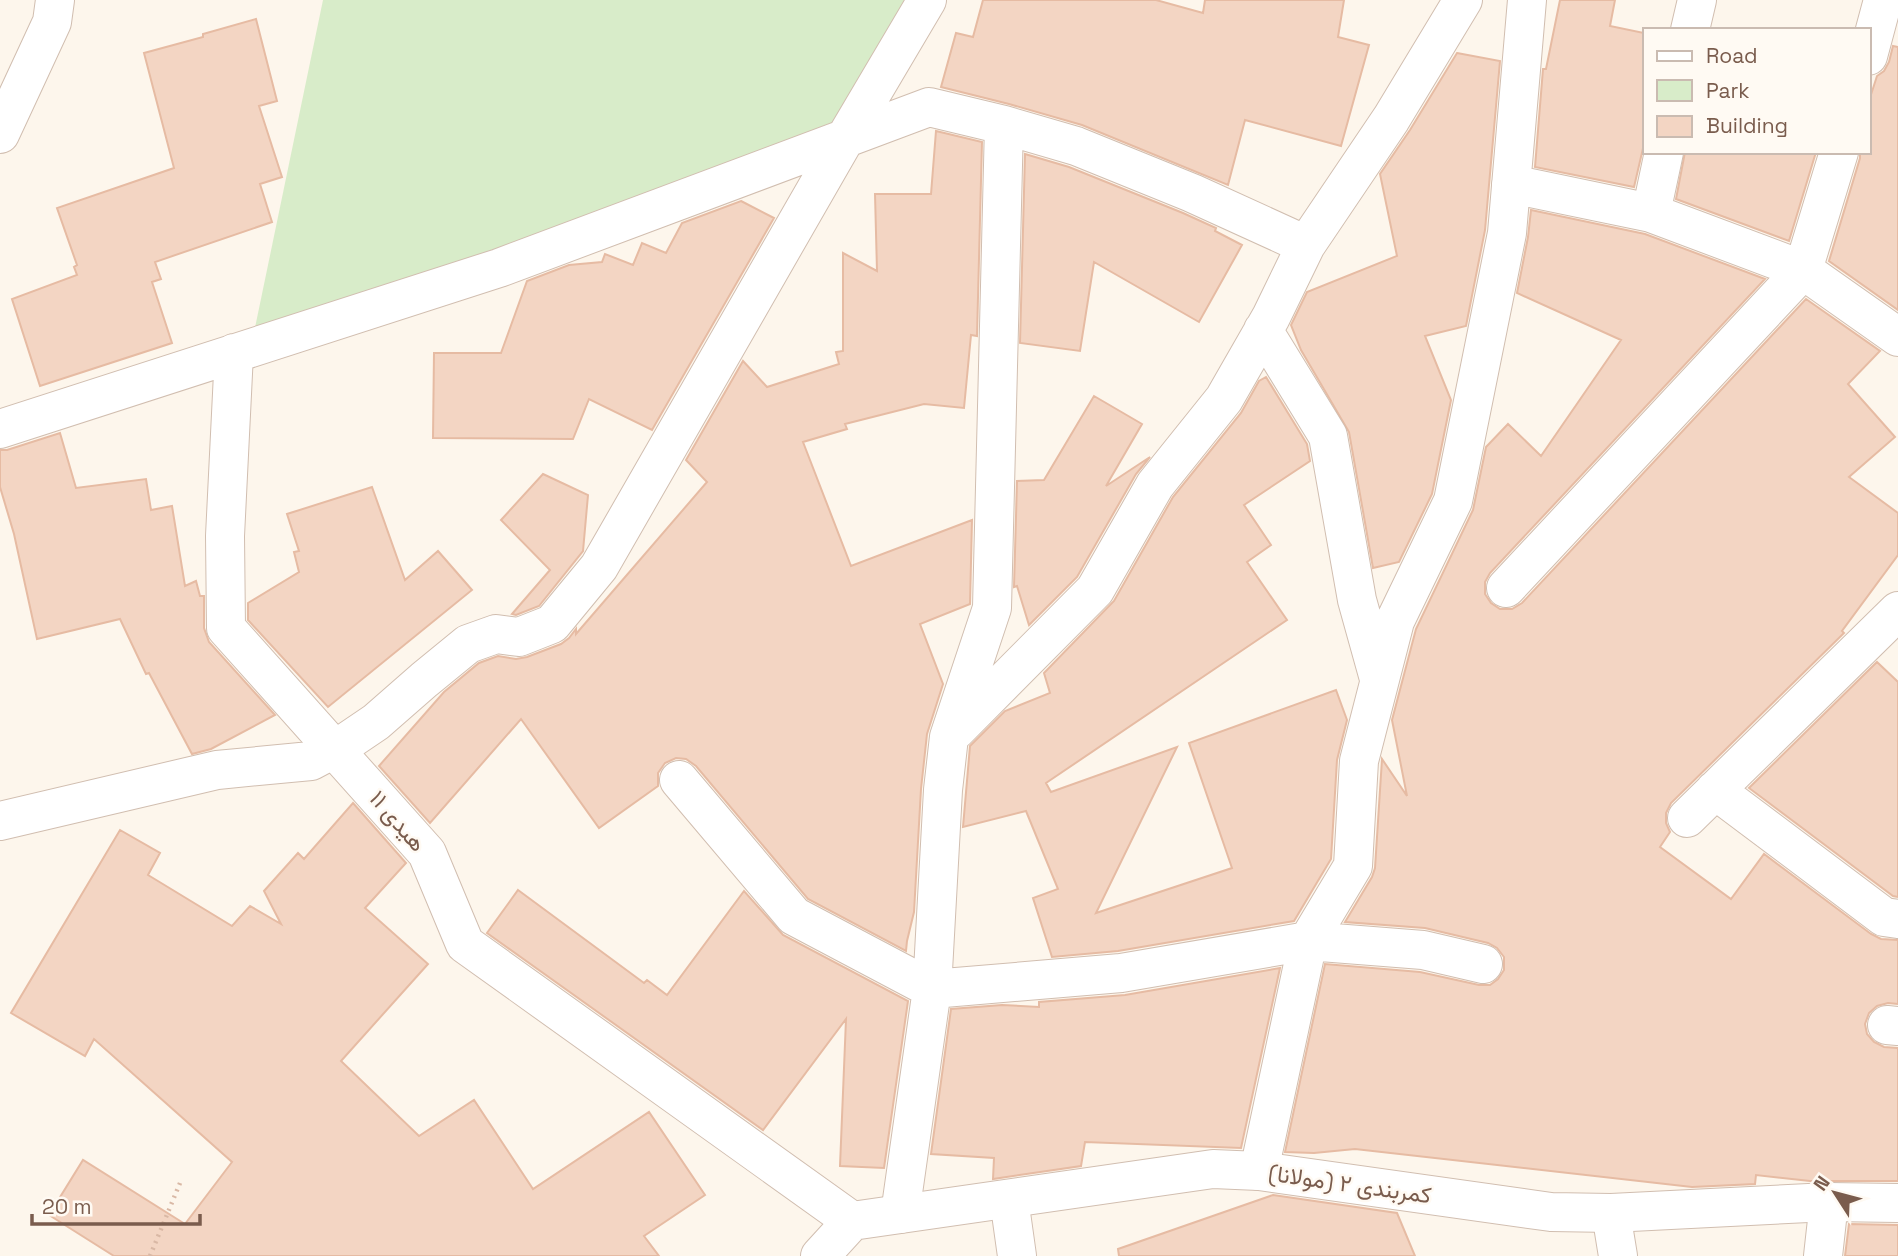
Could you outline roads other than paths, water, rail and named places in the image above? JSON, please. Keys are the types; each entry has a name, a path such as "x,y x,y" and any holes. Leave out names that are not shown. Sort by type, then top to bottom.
{"street":[{"path":"0,134 52,22 55,0"},
{"path":"0,821 217,770 311,761 376,722 468,644 496,634 519,638 552,624 599,567 846,137 928,0"},
{"path":"949,737 1095,590 1155,485 1224,399 1306,245 1391,119 1463,0"},
{"path":"1259,1171 1308,941 1353,866 1359,761 1395,621 1453,501 1507,233 1527,0"},
{"path":"1690,28 1697,0"},
{"path":"1870,49 1883,0"},
{"path":"0,429 499,268 929,107 1076,146 1192,193 1306,245"},
{"path":"900,1214 932,989 943,790 949,737 992,608 1004,125"},
{"path":"1651,213 1664,154"},
{"path":"1506,588 1803,270 1838,154"},
{"path":"1511,184 1651,213 1803,270 1898,337"},
{"path":"1263,330 1328,436 1357,600 1380,682"},
{"name":"هیدی ۱۱","path":"234,354 225,536 226,628 427,853 465,944 852,1221"},
{"path":"1687,818 1896,619"},
{"path":"679,780 794,916 932,989 1121,973 1308,941 1423,950 1483,964"},
{"path":"1716,790 1885,917 1898,919"},
{"name":"کمربندی ۲ (مولانا)","path":"852,1221 1213,1169 1259,1171 1551,1212 1611,1213 1829,1202 1898,1203"},
{"path":"1009,1199 1017,1256"},
{"path":"1823,1256 1829,1202"},
{"path":"1611,1213 1618,1256"},
{"path":"820,1256 852,1221"}]}
